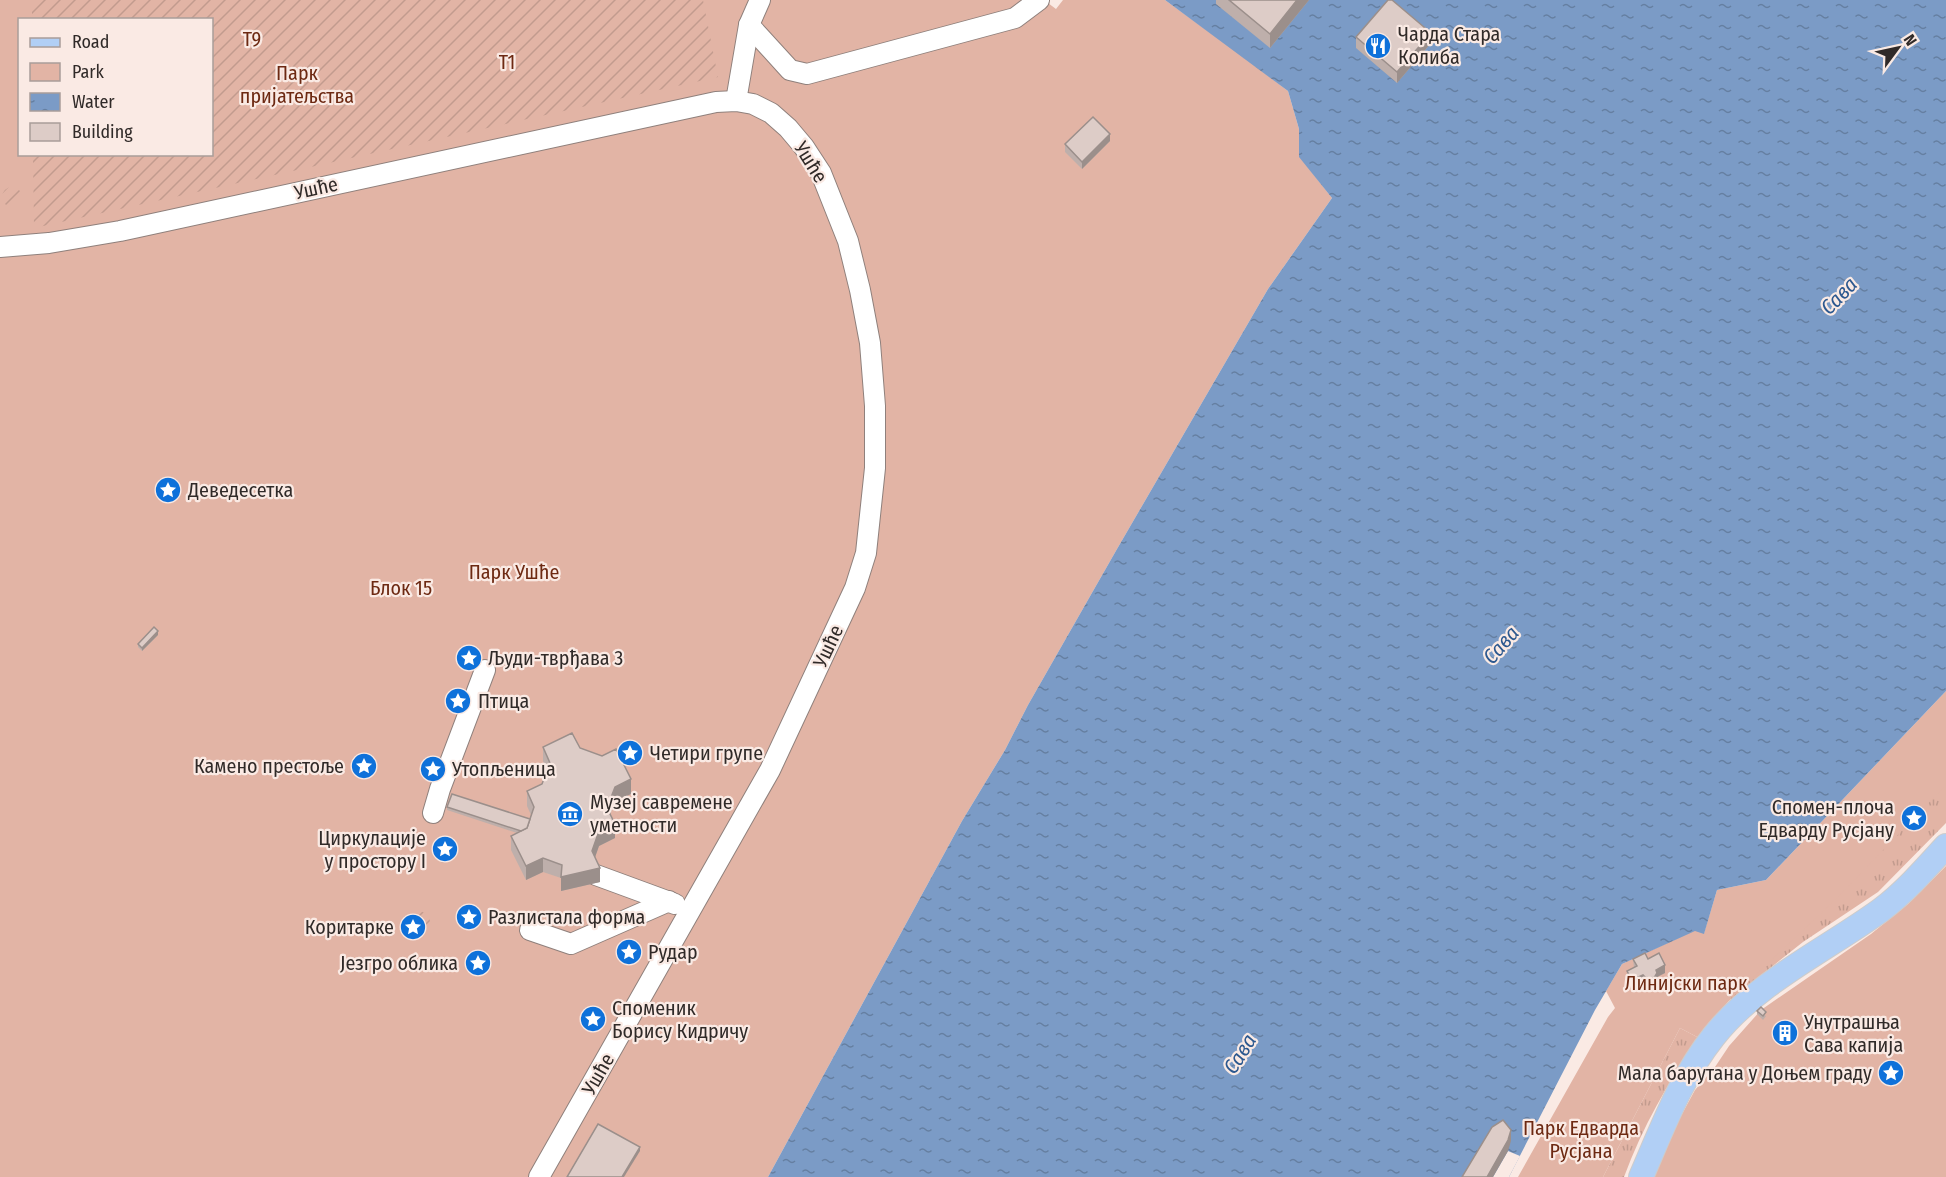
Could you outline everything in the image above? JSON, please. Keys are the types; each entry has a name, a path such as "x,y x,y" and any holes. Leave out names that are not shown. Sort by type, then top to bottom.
{"main road":[{"path":"1641,1177 1684,1083 1715,1034 1732,1016 1775,981 1882,909 1905,890 1946,846"}],"street":[{"path":"736,101 749,25 760,0"},
{"path":"749,25 790,70 807,74 1015,18 1039,0"},
{"name":"Ушће","path":"0,247 49,243 120,231 703,104 736,101 753,104 771,113 804,147 820,173 848,241 870,343 875,406 875,468 866,553 855,588 770,770 539,1177"},
{"path":"433,813 485,670"},
{"path":"597,875 689,910"},
{"path":"530,930 571,945 669,901"}],"green space":[{"name":"Парк Ушће","path":"0,0 1044,0 1056,9 1063,0 1165,0 1288,91 1299,129 1300,157 1332,198 1268,289 1117,549 1028,705 1005,750 962,821 768,1177 0,1177"},
{"name":"Парк пријатељства","path":"32,0 703,0 718,77 34,228 33,156 213,156 213,18 32,18"},
{"path":"12,187 19,190 22,197 19,204 12,207 5,204 2,197 5,190"},
{"name":"Линијски парк","path":"1946,691 1946,785 1836,899 1731,998 1699,1038 1680,1028 1603,1177 1518,1177 1615,1008 1606,991 1622,964 1695,930 1704,933 1717,890 1766,880"},
{"path":"1946,735 1946,823 1878,892 1803,942 1725,1004"},
{"path":"440,839 450,839 457,846 457,856 450,863 440,863 433,856 433,846"},
{"path":"1946,866 1946,1177 1652,1177 1695,1090 1761,1010 1871,934 1908,904"},
{"path":"418,911 427,914 430,923 427,932 418,935 409,932 406,923 409,914"},
{"path":"1680,1028 1699,1038 1657,1105 1624,1177 1603,1177"}],"water":[{"name":"Сава","path":"1165,0 1946,0 1946,691 1766,880 1717,890 1704,934 1695,931 1622,964 1595,1010 1509,1177 768,1177 962,821 1005,750 1028,705 1117,549 1268,289 1332,198 1299,157 1299,129 1288,91"}],"pier":[{"path":"1508,1151 1520,1156 1509,1177 1493,1177"}],"building":[{"path":"1229,0 1297,0 1270,34"},
{"path":"1388,0 1392,0 1431,33 1397,72 1356,37"},
{"path":"1093,117 1110,134 1082,162 1065,144"},
{"path":"154,627 158,631 142,648 138,644"},
{"name":"Музеј савремене уметности","path":"572,733 580,748 602,756 616,749 631,779 615,787 607,808 615,824 599,831 592,851 600,868 561,877 562,865 543,858 526,866 511,836 527,828 534,807 527,791 542,784 550,763 543,747"},
{"path":"452,794 530,819 527,828 521,831 447,807"},
{"path":"1645,953 1648,959 1659,953 1665,965 1656,970 1654,978 1647,979 1643,975 1632,980 1627,971 1637,966 1633,959"},
{"path":"1761,1007 1766,1012 1763,1016 1757,1011"},
{"path":"1784,1023 1792,1030 1786,1037 1778,1030"},
{"path":"1503,1120 1511,1130 1508,1140 1487,1177 1462,1177 1492,1127"},
{"path":"598,1124 640,1147 622,1177 567,1177"}],"place":[{"name":"Чарда Стара Колиба","path":"1378,46"},
{"name":"Деведесетка","path":"168,490"},
{"name":"Људи-тврђава 3","path":"469,658"},
{"name":"Птица","path":"458,701"},
{"name":"Четири групе","path":"630,753"},
{"name":"Камено престоље","path":"364,766"},
{"name":"Утопљеница","path":"433,769"},
{"name":"Музеј савремене уметности","path":"570,814"},
{"name":"Спомен-плоча Едварду Русјану","path":"1914,818"},
{"name":"Циркулације у простору I","path":"445,849"},
{"name":"Разлистала форма","path":"469,917"},
{"name":"Коритарке","path":"413,927"},
{"name":"Рудар","path":"629,952"},
{"name":"Језгро облика","path":"478,963"},
{"name":"Споменик Борису Кидричу","path":"593,1019"},
{"name":"Унутрашња Сава капија","path":"1785,1033"},
{"name":"Мала барутана у Доњем граду","path":"1891,1073"}],"park label":[{"name":"Т9","path":"252,39"},
{"name":"Т1","path":"507,62"},
{"name":"Блок 15","path":"401,588"},
{"name":"Парк Едварда Русјана","path":"1581,1140"}]}
